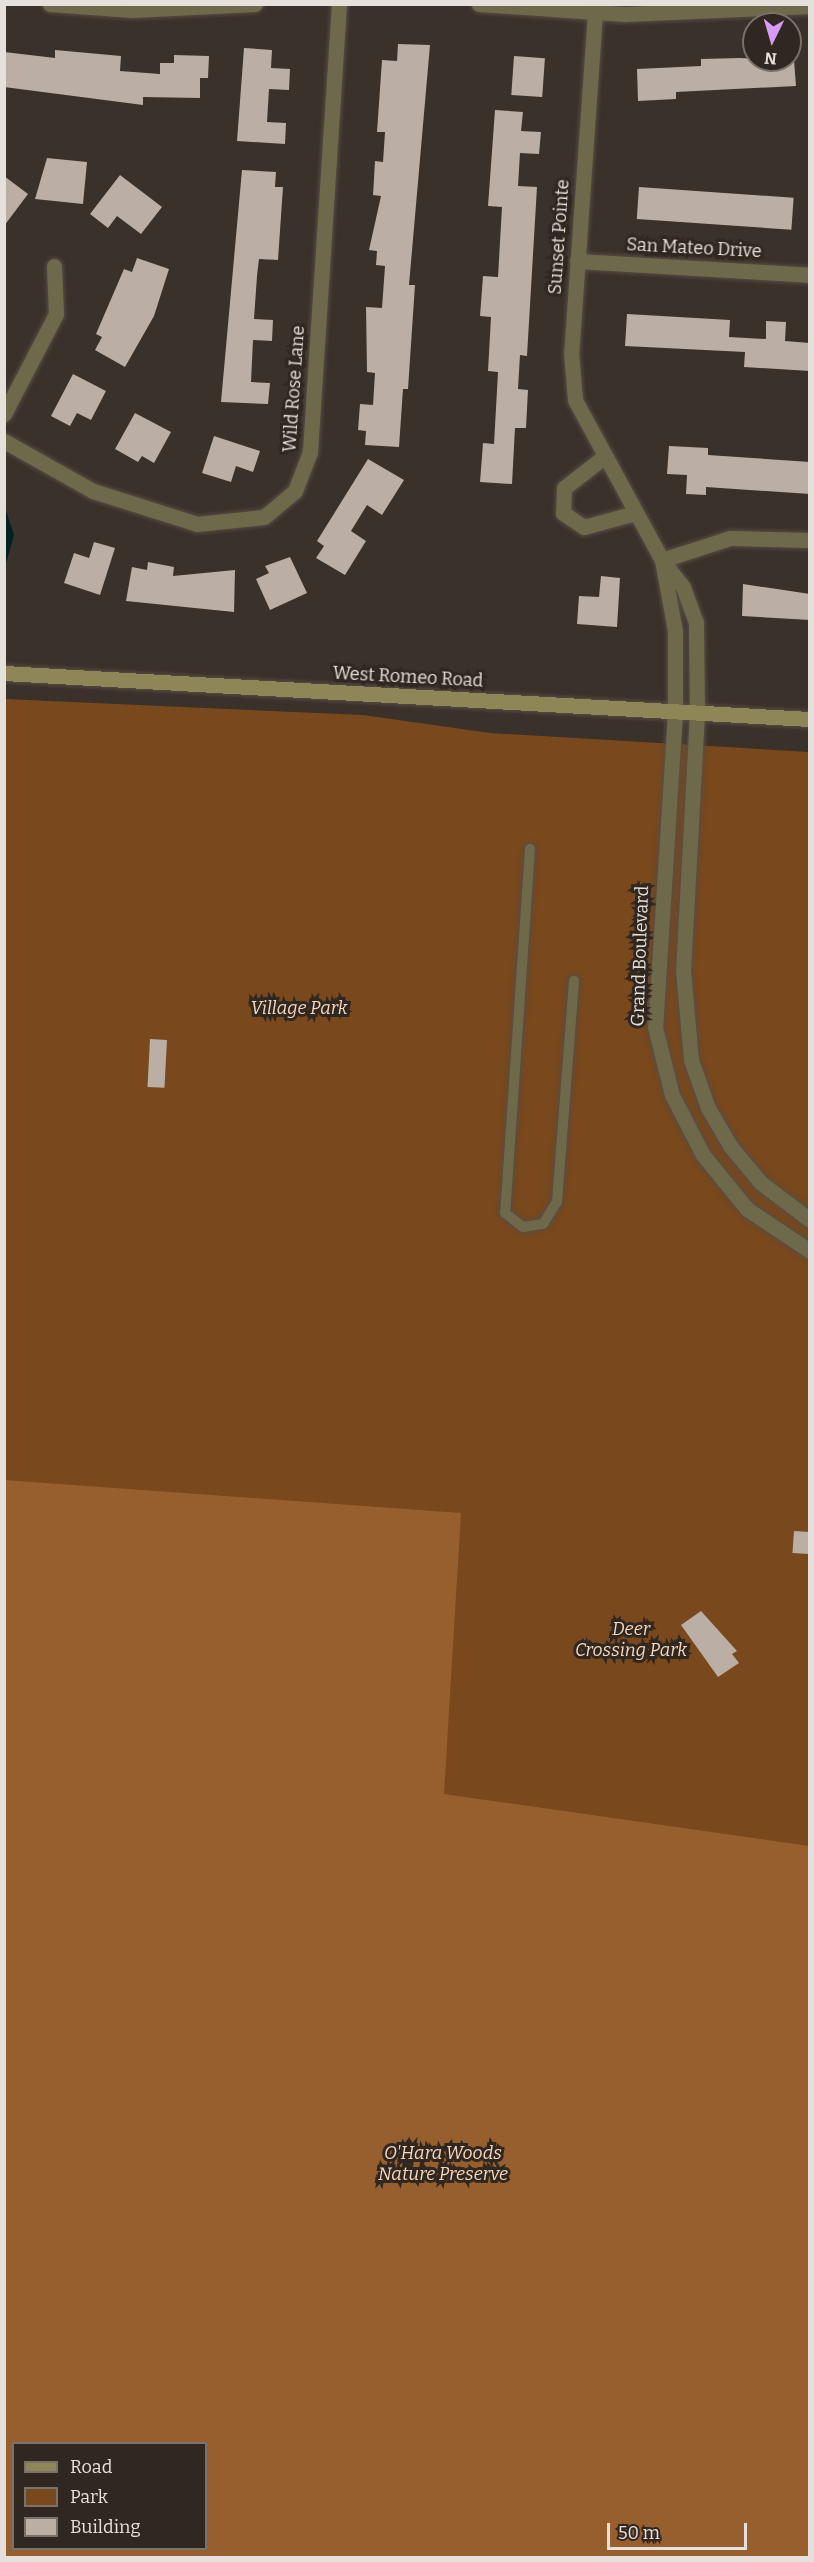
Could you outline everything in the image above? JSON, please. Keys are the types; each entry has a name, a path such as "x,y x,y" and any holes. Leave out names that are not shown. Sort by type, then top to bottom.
{"main road":[{"name":"West Romeo Road","path":"4,673 810,719"}],"street":[{"path":"50,4 133,7 255,4"},
{"name":"Wild Rose Lane","path":"4,441 93,491 196,524 264,517 295,491 310,452 339,4"},
{"path":"478,4 595,13 810,6"},
{"name":"Sunset Pointe","path":"595,13 571,352 574,400 662,560 683,587 696,622 696,713"},
{"name":"San Mateo Drive","path":"577,261 810,275"},
{"path":"4,414 56,314 54,266"},
{"path":"605,456 564,488 563,513 584,527 635,513"},
{"path":"662,560 730,538 810,540"},
{"name":"Sunset Pointe","path":"662,560 675,640 675,712"},
{"name":"Grand Boulevard","path":"675,712 655,1027 666,1072 703,1155 747,1209 810,1251"},
{"path":"696,713 683,970 691,1060 708,1108 731,1147 761,1183 810,1220"}],"lane":[{"path":"530,849 505,1212 523,1227 543,1224 556,1202 574,981"}],"green space":[{"path":"5,699 363,715 490,733 809,752 809,2557 5,2557"},
{"name":"O'Hara Woods Nature Preserve","path":"4,1480 461,1513 444,1794 809,1846 809,2557 5,2557"}],"water":[{"path":"5,508 14,535 5,567"}],"building":[{"path":"398,44 430,45 409,285 415,285 408,389 403,389 399,447 365,445 366,431 358,430 360,404 373,405 375,373 367,372 366,307 382,308 385,266 376,265 377,251 369,250 381,196 373,195 375,161 383,162 385,132 377,132 382,60 397,61"},
{"path":"244,48 272,50 271,68 290,69 289,90 269,89 267,122 286,123 285,144 237,141"},
{"path":"55,50 121,56 120,71 160,74 160,63 174,63 174,55 209,56 208,78 200,78 200,98 143,97 143,105 4,87 4,52 55,58"},
{"path":"514,56 545,58 542,97 511,95"},
{"path":"742,58 742,72 795,72 796,86 676,92 676,99 638,101 637,69 701,66 701,59"},
{"path":"495,110 523,112 521,131 541,132 539,154 520,153 518,186 537,187 527,356 520,355 518,389 528,390 526,428 515,428 512,484 480,482 483,443 494,444 498,372 488,371 491,317 480,316 483,276 498,277 502,207 488,206"},
{"path":"47,158 87,162 83,204 35,199"},
{"path":"242,170 276,172 275,187 283,187 278,260 259,259 254,319 273,320 272,341 253,340 251,382 270,383 268,404 221,402"},
{"path":"120,175 162,207 141,234 117,216 108,228 90,214"},
{"path":"4,176 28,194 4,226"},
{"path":"639,187 794,198 791,230 637,219"},
{"path":"137,258 169,269 154,316 125,367 95,350 102,337 96,334 124,269 132,272"},
{"path":"627,314 730,320 729,337 766,339 766,321 786,322 785,341 810,343 810,371 744,367 745,352 625,346"},
{"path":"73,374 106,391 91,420 77,413 70,426 51,416"},
{"path":"135,413 171,432 154,463 142,456 138,462 115,449"},
{"path":"214,436 260,451 253,472 236,466 231,482 202,473"},
{"path":"669,446 708,448 708,455 810,462 810,494 706,487 706,495 686,494 687,475 667,474"},
{"path":"368,459 404,480 382,515 367,505 351,531 366,541 345,575 316,558 324,546 317,541"},
{"path":"94,542 115,548 100,595 64,583 74,553 89,558"},
{"path":"290,557 307,593 270,610 256,579 269,573 265,566"},
{"path":"148,562 174,567 173,576 235,570 234,612 126,601 132,567 147,570"},
{"path":"601,576 620,578 617,627 577,624 579,596 599,597"},
{"path":"743,584 810,594 810,620 742,616"},
{"path":"150,1039 167,1040 164,1088 147,1087"},
{"path":"794,1531 810,1532 808,1554 792,1553"},
{"path":"701,1611 737,1651 732,1654 739,1663 718,1677 681,1625"}],"park label":[{"name":"Village Park","path":"299,1008"},
{"name":"Deer Crossing Park","path":"631,1640"}]}
